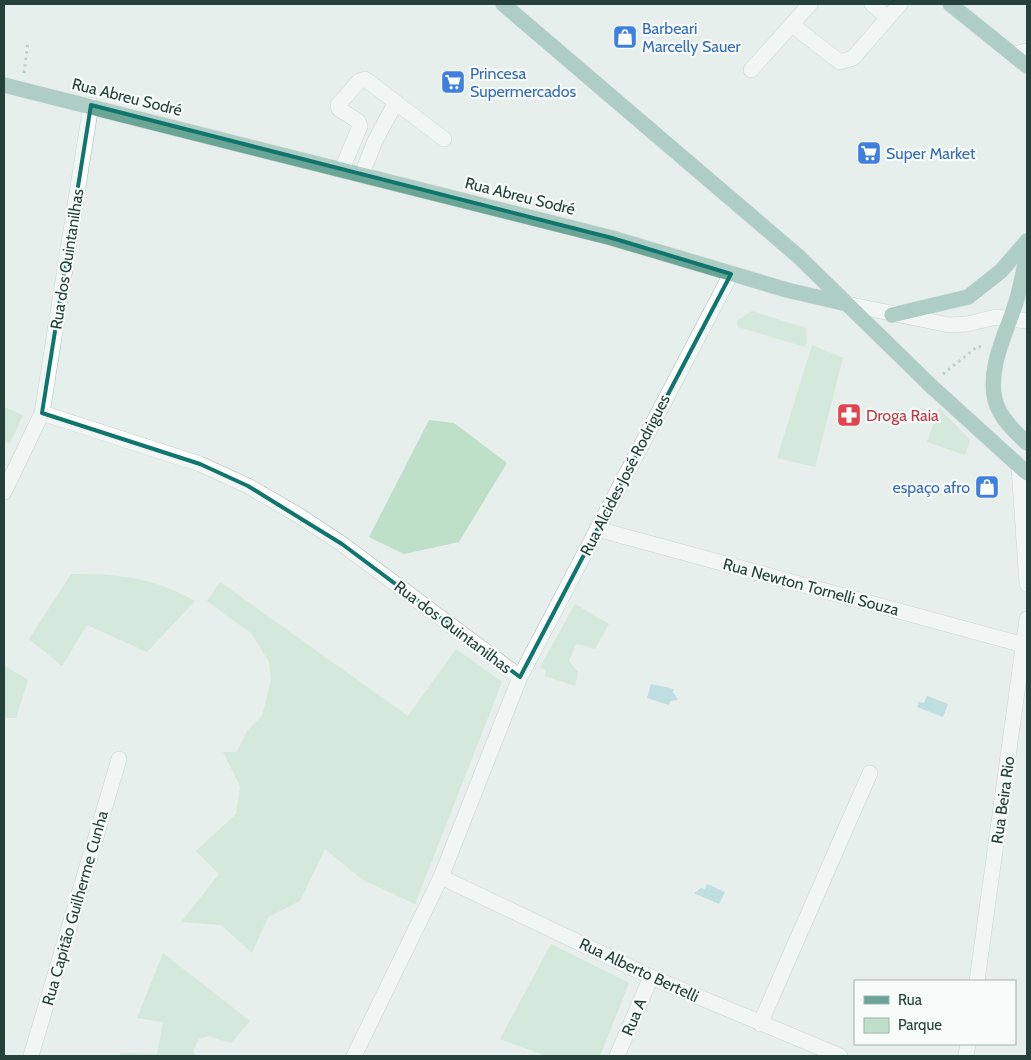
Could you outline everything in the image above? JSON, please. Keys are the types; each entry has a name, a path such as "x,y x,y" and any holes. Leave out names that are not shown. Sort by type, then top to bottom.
{"main road":[{"path":"503,4 798,256 930,384 1023,470"},
{"path":"950,4 1020,52 1027,66"},
{"name":"Rua Abreu Sodré","path":"4,84 612,238 786,290 847,304"},
{"path":"892,315 968,297 1002,271 1027,241"},
{"path":"1027,254 993,378 996,400 1009,425 1027,443"}],"street":[{"path":"751,70 810,4"},
{"path":"872,4 888,18"},
{"path":"792,24 840,62 853,58 900,4"},
{"path":"342,169 360,126 358,122 339,109 338,104 358,81 365,79 444,140"},
{"path":"362,174 381,129 396,102"},
{"name":"Rua dos Quintanilhas","path":"4,492 42,413 91,105"},
{"name":"Rua Alcides José Rodrigues","path":"520,677 731,274"},
{"name":"Rua Abreu Sodré","path":"847,304 937,324 958,325 996,317 1027,321"},
{"name":"Rua dos Quintanilhas","path":"42,413 200,464 248,486 298,515 342,544 520,677 441,876 354,1056"},
{"path":"1023,470 1027,584"},
{"name":"Rua Newton Tornelli Souza","path":"597,529 1024,645"},
{"name":"Rua Beira Rio","path":"977,980 1027,619"},
{"name":"Rua Capitão Guilherme Cunha","path":"31,1056 119,759"},
{"path":"760,1024 870,773"},
{"name":"Rua Alberto Bertelli","path":"441,876 651,977 840,1056"},
{"name":"Rua A","path":"617,1056 651,977"}],"path":[{"path":"22,89 28,41"},
{"path":"930,384 978,346 1000,350"}],"highlighted area":[{"path":"91,105 612,238 731,274 520,677 342,544 248,486 200,464 42,413"}],"green space":[{"path":"752,311 806,328 807,343 805,347 738,327 737,321"},
{"path":"812,345 843,358 815,467 777,458"},
{"path":"4,407 23,415 10,443 4,441"},
{"path":"939,408 970,440 965,455 927,442"},
{"path":"429,420 454,423 507,463 459,542 404,554 369,537"},
{"path":"71,574 120,576 150,582 180,593 195,601 147,652 87,625 62,666 29,639"},
{"path":"220,582 408,716 456,649 502,682 415,904 363,880 325,849 300,901 268,917 252,953 221,925 181,922 219,874 196,851 236,814 240,786 223,752 237,752 247,731 262,716 271,679 269,662 251,633 207,601"},
{"path":"575,604 609,624 595,649 576,644 569,661 578,672 575,686 545,676 546,670 540,667"},
{"path":"4,665 28,680 16,718 4,718"},
{"path":"551,944 629,983 600,1056 546,1056 500,1039"},
{"path":"163,953 250,1021 231,1043 208,1036 199,1039 193,1051 196,1056 120,1056 120,1053 157,1054 163,1022 137,1018"}],"water":[{"path":"651,684 674,689 673,692 678,700 670,701 669,705 647,698"},
{"path":"927,696 948,704 943,717 917,707 919,702 924,703"},
{"path":"707,884 725,892 719,904 694,893 701,888 705,889"}],"place":[{"name":"Barbeari Marcelly Sauer","path":"625,37"},
{"name":"Princesa Supermercados","path":"453,82"},
{"name":"Super Market","path":"869,153"},
{"name":"Droga Raia","path":"849,415"},
{"name":"espaço afro","path":"987,487"}]}
